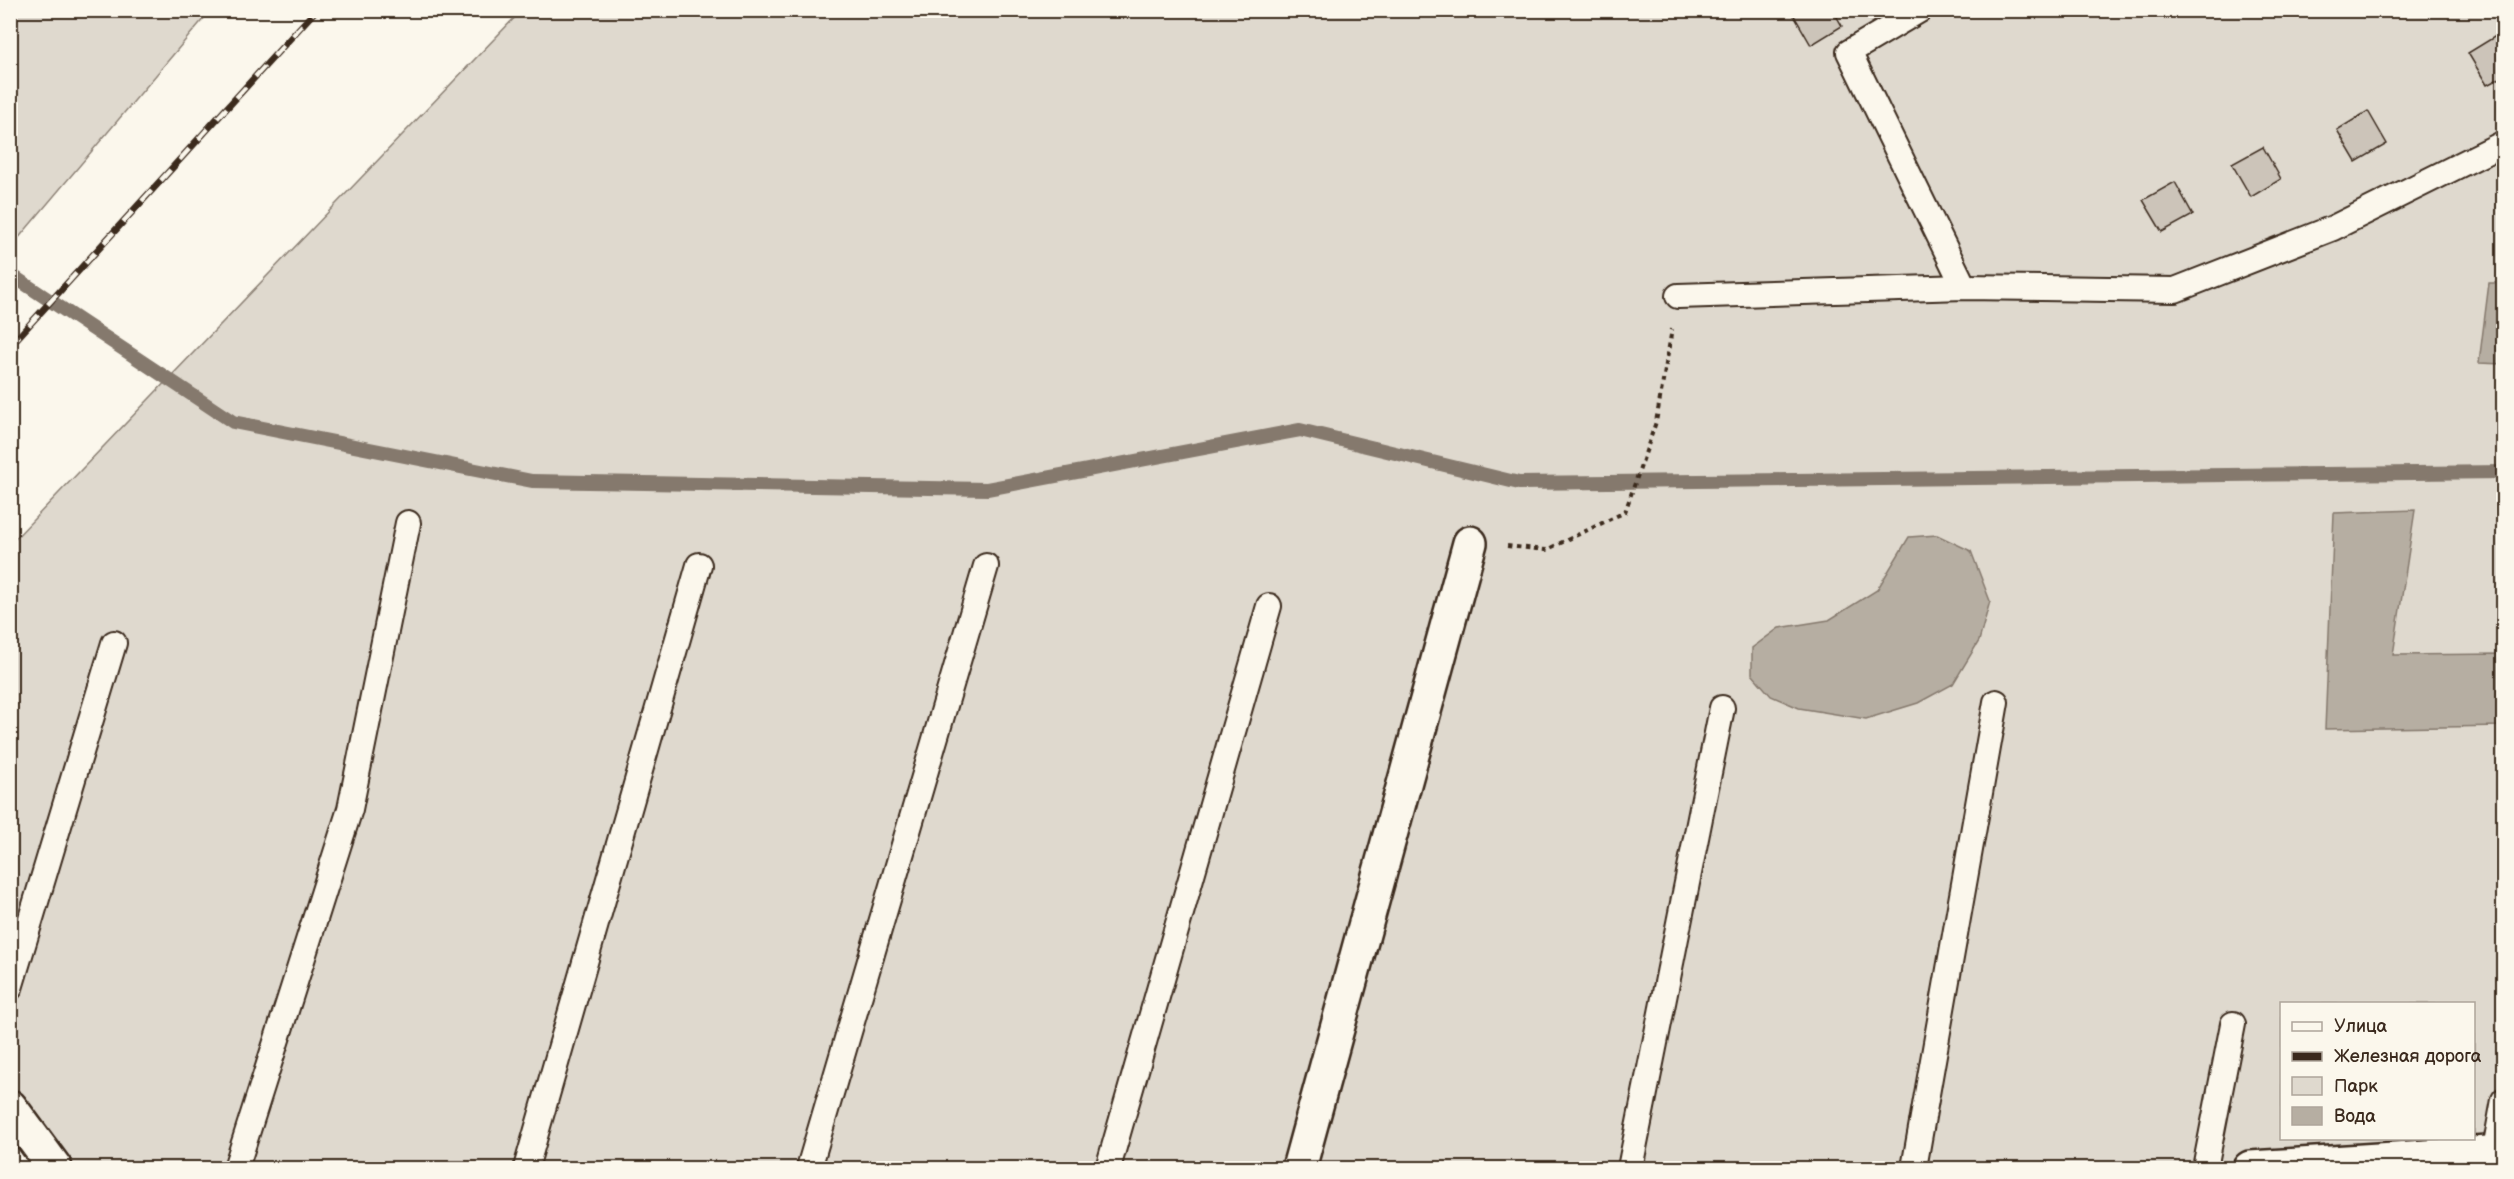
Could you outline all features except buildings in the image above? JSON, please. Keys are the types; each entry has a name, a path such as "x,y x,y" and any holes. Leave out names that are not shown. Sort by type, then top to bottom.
{"street":[{"path":"1299,1168 1470,543"},
{"path":"10,1107 55,1168"},
{"path":"2250,1168 2496,1158"}],"lane":[{"path":"1920,10 1849,52 1964,287"},
{"path":"1678,296 1964,287 2175,290 2333,228 2504,143"},
{"path":"236,1168 350,809 408,523"},
{"path":"526,1168 699,565"},
{"path":"809,1168 986,566"},
{"path":"1108,1168 1269,606"},
{"path":"10,988 114,643"},
{"path":"1914,1168 1996,702"},
{"path":"1630,1168 1722,708"},
{"path":"2205,1168 2233,1024"},
{"path":"2496,1158 2504,1100"}],"path":[{"path":"1470,543 1546,550 1625,512 1656,422 1678,296"}],"green space":[{"path":"10,11 210,11 11,247"},
{"path":"521,11 2503,11 2503,1168 64,1168 11,1083 11,543"}],"water":[{"path":"2489,283 2503,283 2503,364 2479,363"},
{"path":"2415,510 2393,655 2503,654 2503,726 2325,729 2334,513"},
{"path":"1937,535 1971,551 1990,601 1979,641 1953,684 1918,703 1866,719 1799,708 1771,696 1752,674 1752,648 1779,628 1829,620 1877,590 1909,537"}],"waterway":[{"path":"10,274 233,422 532,481 987,489 1300,430 1519,483 2504,472"}],"railway":[{"path":"10,346 316,10"}]}
